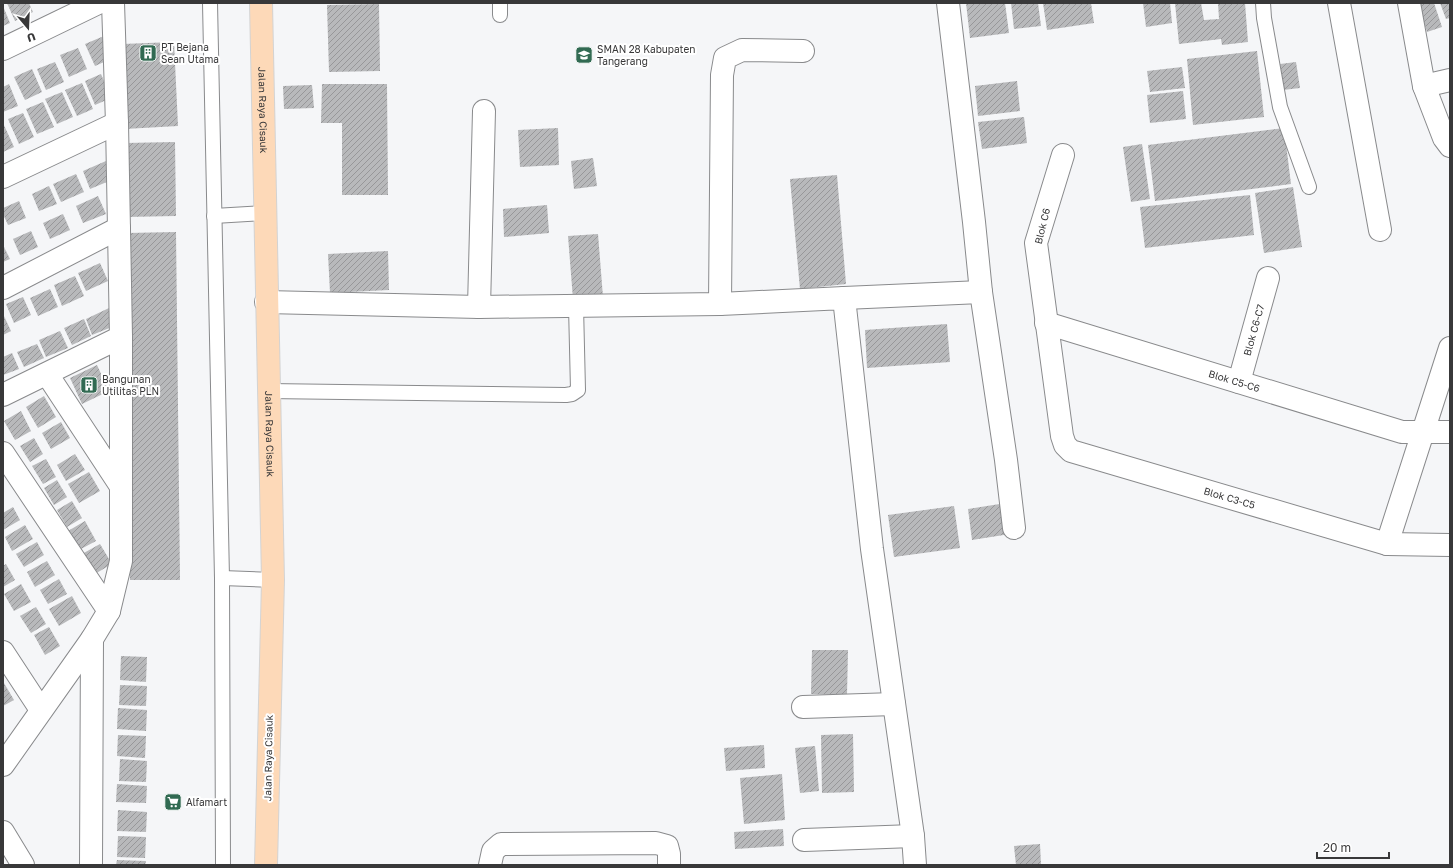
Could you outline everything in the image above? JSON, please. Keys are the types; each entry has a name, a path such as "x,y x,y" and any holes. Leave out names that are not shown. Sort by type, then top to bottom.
{"main road":[{"name":"Jalan Raya Cisauk","path":"261,3 266,213 266,302 273,580 266,865"}],"street":[{"path":"3,49 98,3"},
{"path":"3,765 92,639 109,611 121,561 121,337 118,123 113,3"},
{"path":"948,3 981,292 1006,460 1014,528"},
{"path":"1339,3 1380,230"},
{"path":"1409,3 1424,86 1444,138 1450,146"},
{"path":"720,304 722,75 725,58 742,50 803,51"},
{"path":"1424,86 1450,80"},
{"path":"479,307 484,112"},
{"path":"3,176 118,123"},
{"name":"Blok C6","path":"1063,155 1036,243 1062,436 1065,445 1071,450"},
{"path":"3,288 119,228"},
{"name":"Blok C6-C7","path":"1239,382 1268,278"},
{"path":"266,302 479,307 720,304 981,292"},
{"path":"844,298 872,549 913,836 915,865"},
{"name":"Blok C5-C6","path":"1046,323 1402,432 1450,432"},
{"path":"3,395 121,337"},
{"path":"1387,544 1450,348"},
{"path":"47,374 120,485"},
{"name":"Blok C3-C5","path":"1071,450 1387,544 1450,545"},
{"path":"3,453 109,611"},
{"path":"92,639 92,865"},
{"path":"3,652 41,710"},
{"path":"804,707 894,704"},
{"path":"3,832 23,865"},
{"path":"804,840 913,836"},
{"path":"490,865 493,851 501,844 649,843 667,846 670,854 669,865"}],"lane":[{"path":"210,3 222,578 223,865"},
{"path":"1263,3 1264,18 1280,107 1309,187"},
{"path":"214,216 266,213"},
{"path":"268,391 572,394 578,390 576,306"},
{"path":"222,578 273,580"}],"building":[{"path":"7,3 29,3 33,12 15,21"},
{"path":"966,3 1005,3 1009,33 970,38"},
{"path":"1011,3 1038,3 1041,26 1014,29"},
{"path":"1043,3 1091,3 1094,23 1047,30"},
{"path":"1143,3 1170,3 1172,23 1146,27"},
{"path":"1175,3 1201,3 1204,20 1219,19 1218,3 1245,3 1248,42 1222,45 1221,39 1179,44"},
{"path":"1418,3 1434,3 1442,27 1427,32"},
{"path":"1440,3 1450,3 1450,18 1446,19"},
{"path":"379,4 380,71 329,72 327,5"},
{"path":"3,6 10,23 3,26"},
{"path":"104,36 113,58 95,66 85,44"},
{"path":"174,42 178,126 125,129 122,44"},
{"path":"78,48 87,69 69,77 60,55"},
{"path":"1257,51 1264,117 1193,125 1187,59"},
{"path":"55,62 64,82 46,90 37,69"},
{"path":"1296,62 1300,88 1283,90 1280,64"},
{"path":"1182,67 1185,88 1150,92 1147,71"},
{"path":"32,69 42,92 25,100 14,77"},
{"path":"101,74 111,98 95,105 85,81"},
{"path":"1017,81 1020,111 978,116 975,86"},
{"path":"82,83 93,109 77,116 65,90"},
{"path":"9,84 18,106 3,112 3,87"},
{"path":"322,84 387,84 388,195 342,195 342,123 321,123"},
{"path":"312,85 314,108 284,109 283,86"},
{"path":"1183,91 1186,119 1150,123 1147,95"},
{"path":"62,92 73,117 57,124 45,99"},
{"path":"43,102 54,127 37,134 26,109"},
{"path":"23,113 34,137 19,144 8,119"},
{"path":"1024,117 1027,143 982,149 978,122"},
{"path":"3,123 14,147 3,152"},
{"path":"558,128 559,165 520,167 518,130"},
{"path":"1284,128 1291,184 1155,201 1148,145"},
{"path":"175,142 176,216 126,217 125,143"},
{"path":"1142,144 1150,199 1131,202 1123,147"},
{"path":"593,158 597,186 574,189 571,161"},
{"path":"106,161 114,179 90,189 83,171"},
{"path":"76,174 84,192 61,202 53,184"},
{"path":"837,175 846,284 800,289 790,179"},
{"path":"49,186 57,204 39,211 32,194"},
{"path":"1293,187 1302,247 1264,253 1255,193"},
{"path":"1250,195 1254,235 1145,248 1140,207"},
{"path":"98,196 106,214 83,223 76,206"},
{"path":"19,201 26,218 8,225 3,214 3,208"},
{"path":"547,205 549,233 504,237 503,209"},
{"path":"63,214 70,230 50,239 43,223"},
{"path":"31,231 38,247 20,255 13,239"},
{"path":"176,232 180,580 130,580 127,233"},
{"path":"598,234 603,297 573,299 568,236"},
{"path":"3,245 10,259 3,262"},
{"path":"388,251 389,290 330,293 328,254"},
{"path":"100,263 108,281 86,291 78,273"},
{"path":"75,276 84,296 62,306 54,285"},
{"path":"50,289 58,307 38,316 30,298"},
{"path":"23,297 31,315 14,323 6,304"},
{"path":"109,308 117,325 92,335 86,319"},
{"path":"3,314 11,331 3,335"},
{"path":"84,319 91,336 72,345 64,328"},
{"path":"947,324 950,362 867,368 865,330"},
{"path":"60,331 68,348 46,357 39,340"},
{"path":"37,344 44,358 24,367 17,352"},
{"path":"12,353 19,369 3,375 3,357"},
{"name":"Bangunan Utilitas PLN","path":"97,365 109,391 82,404 70,378"},
{"path":"44,396 56,417 38,428 26,407"},
{"path":"21,411 31,431 15,440 4,421"},
{"path":"61,422 70,438 51,449 42,433"},
{"path":"34,438 43,454 30,462 20,446"},
{"path":"75,454 85,470 66,481 57,465"},
{"path":"46,459 56,477 43,484 32,466"},
{"path":"89,472 100,491 79,503 68,484"},
{"path":"57,480 67,497 54,505 44,488"},
{"path":"72,501 82,518 67,527 57,510"},
{"path":"1006,503 1010,534 972,540 968,509"},
{"path":"954,506 960,548 894,557 888,515"},
{"path":"13,507 20,520 3,530 3,513"},
{"path":"85,521 96,541 79,550 68,531"},
{"path":"25,525 33,539 12,551 5,537"},
{"path":"37,542 44,555 24,567 16,554"},
{"path":"100,544 112,564 93,575 82,554"},
{"path":"47,561 55,575 35,587 27,572"},
{"path":"6,564 15,580 3,587 3,566"},
{"path":"59,579 67,594 48,604 40,590"},
{"path":"21,584 31,602 14,611 4,594"},
{"path":"72,596 81,613 59,626 49,609"},
{"path":"36,607 46,624 31,633 20,616"},
{"path":"49,627 60,646 45,655 34,635"},
{"path":"812,650 848,650 847,695 811,694"},
{"path":"121,656 147,657 146,682 120,680"},
{"path":"4,683 14,700 3,706 3,684"},
{"path":"120,685 147,686 146,706 119,705"},
{"path":"118,708 147,710 146,731 117,729"},
{"path":"853,734 854,792 822,793 821,735"},
{"path":"118,735 146,736 145,758 117,756"},
{"path":"764,745 765,768 726,771 724,748"},
{"path":"815,746 819,791 800,793 795,748"},
{"path":"120,759 147,761 146,782 119,781"},
{"path":"782,774 785,820 744,824 740,778"},
{"path":"117,784 147,786 146,803 116,802"},
{"path":"118,810 147,812 146,832 117,831"},
{"path":"783,829 784,846 735,849 734,832"},
{"path":"118,836 146,837 145,858 117,857"},
{"path":"1040,844 1041,865 1016,865 1014,846"},
{"path":"117,860 146,861 145,865 116,865"}],"place":[{"name":"PT Bejana Sean Utama","path":"148,53"},
{"name":"SMAN 28 Kabupaten Tangerang","path":"584,55"},
{"name":"Bangunan Utilitas PLN","path":"89,385"},
{"name":"Alfamart","path":"173,802"}]}
